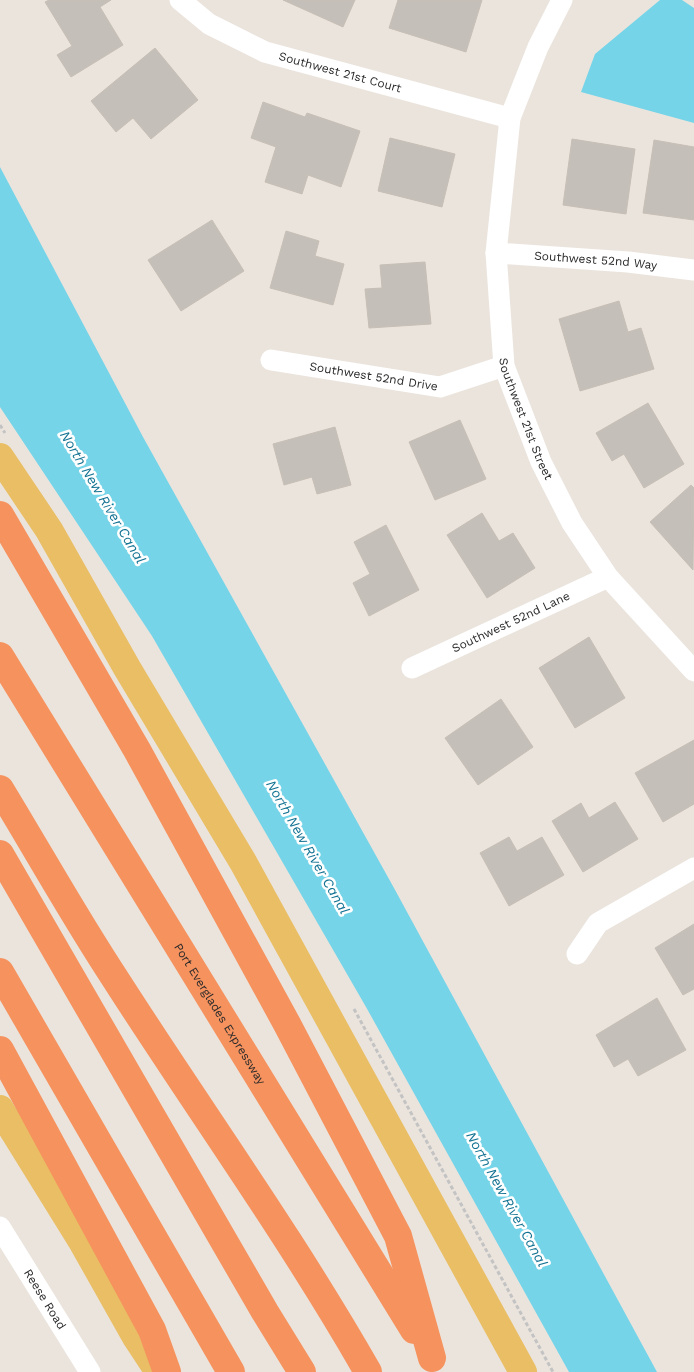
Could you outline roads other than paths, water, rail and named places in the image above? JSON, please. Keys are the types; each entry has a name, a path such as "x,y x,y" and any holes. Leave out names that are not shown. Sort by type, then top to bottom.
{"highway":[{"path":"0,515 142,759 287,1024 398,1236 435,1365"},
{"name":"Port Everglades Expressway","path":"0,656 435,1365"},
{"path":"0,789 115,979 216,1129 346,1332 368,1372"},
{"path":"0,854 265,1312 302,1372"},
{"path":"0,972 230,1372"},
{"path":"0,1050 152,1330 167,1372"},
{"path":"265,1312 297,1372"}],"main road":[{"path":"0,457 49,530 127,668 167,731 253,878 524,1372"},
{"path":"0,491 127,668"},
{"path":"0,1109 159,1372"}],"street":[{"name":"Southwest 21st Court","path":"180,0 209,24 265,52 510,118"},
{"name":"Southwest 21st Street","path":"562,0 538,47 510,118 496,253 504,366 546,470 572,523 608,577 694,671"},
{"name":"Southwest 52nd Way","path":"496,253 628,262 694,270"},
{"name":"Southwest 52nd Drive","path":"271,360 440,387 504,366"},
{"name":"Southwest 52nd Lane","path":"412,668 608,577"},
{"path":"577,954 598,923 694,868"},
{"name":"Reese Road","path":"0,1227 90,1372"}],"water":[{"path":"660,0 682,0 694,8 694,123 581,92 595,54"},
{"name":"North New River Canal","path":"0,167 143,437 394,888 657,1372 569,1372 366,1007 152,636 0,407"}]}
